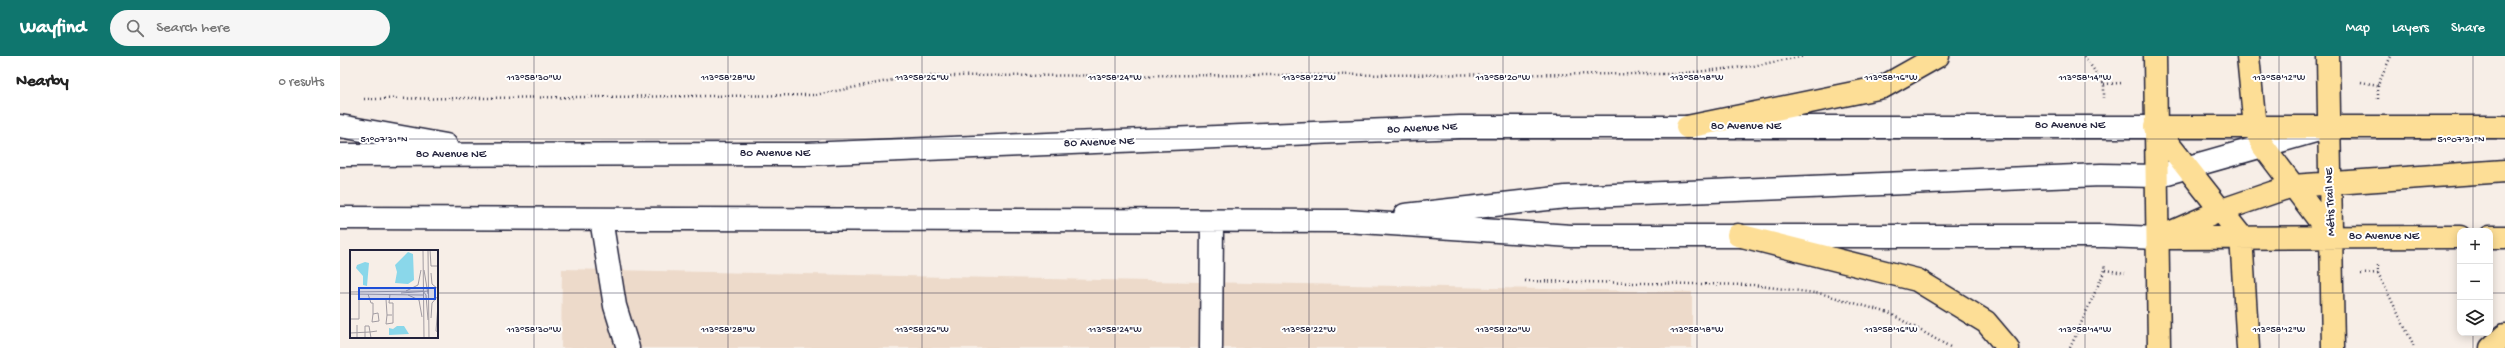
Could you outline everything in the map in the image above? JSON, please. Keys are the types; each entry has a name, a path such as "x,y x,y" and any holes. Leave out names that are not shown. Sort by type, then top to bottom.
{"main road":[{"path":"1687,127 1883,87 1938,56"},
{"path":"2155,56 2159,348"},
{"path":"2248,56 2259,137 2292,186 2332,237"},
{"name":"Métis Trail NE","path":"2328,56 2333,348"},
{"path":"2155,127 2241,236 2248,348"},
{"name":"80 Avenue NE","path":"2155,127 2259,137"},
{"path":"2329,127 2505,127"},
{"path":"2158,238 2222,210 2292,186 2505,171"},
{"path":"1738,235 1917,280 1986,322 2008,348"},
{"name":"80 Avenue NE","path":"2158,238 2241,236 2457,237"},
{"path":"2493,237 2505,237"},
{"path":"2492,348 2505,335"}],"street":[{"path":"340,126 502,155"},
{"name":"80 Avenue NE","path":"340,155 805,154 1460,127 2155,127"},
{"path":"1346,222 1566,197 2101,175 2157,176 2188,167 2259,137 2329,127"},
{"name":"80 Avenue NE","path":"340,218 1346,222 1571,236 2104,236 2158,238"},
{"path":"601,219 615,306 628,348"},
{"path":"1211,348 1212,221"}],"path":[{"path":"356,100 815,95 914,76 1675,74 1752,66 1805,56"},
{"path":"2084,56 2104,84 2104,102"},
{"path":"2378,102 2378,85 2391,56"},
{"path":"2362,82 2378,85"},
{"path":"2104,84 2124,83"},
{"path":"2070,348 2105,270 2104,259"},
{"path":"2105,270 2125,273"},
{"path":"2361,274 2378,273 2415,348"},
{"path":"1525,281 1752,285 1823,294 1889,313 1952,348"}],"shaded area":[{"path":"562,269 1692,292 1692,348 561,348"}]}
